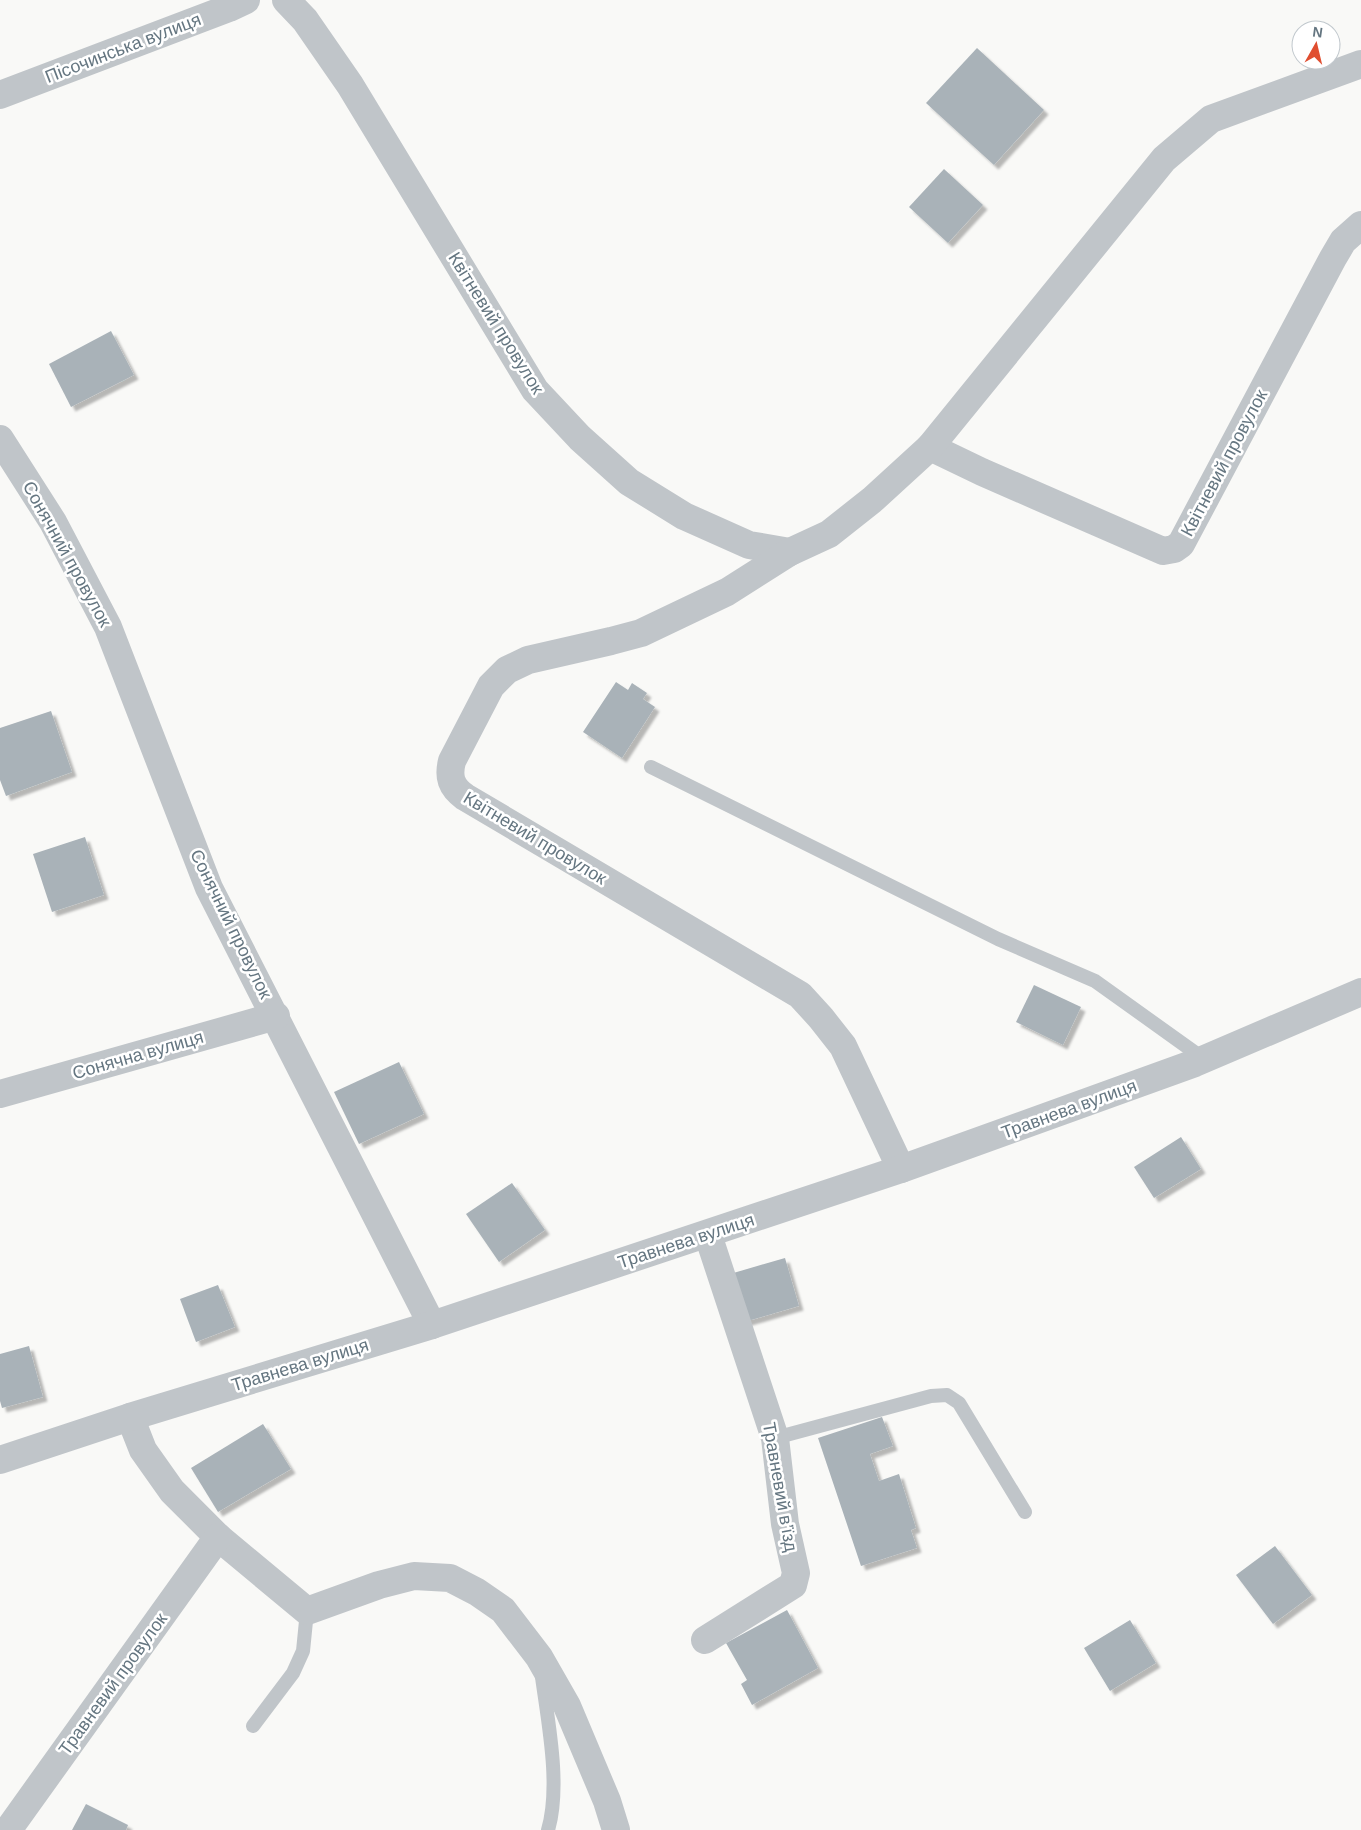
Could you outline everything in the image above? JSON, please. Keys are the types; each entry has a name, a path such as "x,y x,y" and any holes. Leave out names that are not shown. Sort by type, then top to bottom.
{"street":[{"name":"Пісочинська вулиця","path":"0,95 246,0"},
{"name":"Квітневий провулок","path":"286,0 305,20 350,85 535,390 580,438 629,482 684,516 749,545 790,552"},
{"name":"Квітневий провулок","path":"901,1169 842,1046 821,1018 800,995 456,791 451,782 452,761 491,686 507,670 528,660 640,633 727,592 790,552 829,534 872,500 930,448 1164,159 1211,119 1361,64"},
{"name":"Квітневий провулок","path":"930,448 1163,551 1174,549 1182,544 1333,258 1344,241 1361,225"},
{"name":"Сонячний провулок","path":"0,439 53,522 108,627 210,888 432,1325"},
{"name":"Травнева вулиця","path":"0,1460 130,1417 432,1325 901,1169 1204,1059 1361,992"},
{"name":"Сонячна вулиця","path":"0,1094 276,1016"},
{"name":"Травневий в’їзд","path":"706,1640 793,1585 796,1573 785,1524 775,1438 708,1234"},
{"path":"130,1417 143,1450 172,1491 218,1537 307,1611 379,1585 414,1576 450,1578 477,1592 503,1610 539,1657 567,1706 607,1801 616,1830"},
{"name":"Травневий провулок","path":"8,1830 218,1537"}],"lane":[{"path":"651,767 998,939 1095,982 1204,1059"},
{"path":"775,1438 931,1396 947,1395 959,1403 1025,1512"},
{"path":"253,1726 293,1673 304,1651 307,1611"},
{"path":"539,1657 550,1730 553,1775 552,1817 548,1830"}],"building":[{"path":"977,48 1044,110 994,165 926,103"},
{"path":"944,169 983,205 948,243 909,207"},
{"path":"111,331 134,375 71,407 49,364"},
{"path":"616,682 628,690 632,683 647,693 643,699 655,707 622,758 583,732"},
{"path":"51,711 72,772 6,796 0,780 0,728"},
{"path":"85,837 104,895 52,912 33,854"},
{"path":"1034,985 1081,1007 1063,1045 1016,1022"},
{"path":"399,1062 424,1114 359,1144 334,1092"},
{"path":"1181,1137 1201,1169 1154,1198 1134,1167"},
{"path":"512,1183 545,1230 499,1262 466,1214"},
{"path":"785,1258 799,1306 744,1322 730,1274"},
{"path":"218,1285 235,1327 196,1342 180,1299"},
{"path":"29,1346 43,1397 2,1408 0,1401 0,1354"},
{"path":"882,1417 893,1446 870,1454 879,1481 899,1474 916,1528 911,1530 917,1548 861,1566 818,1438"},
{"path":"263,1424 291,1469 218,1512 191,1468"},
{"path":"1275,1546 1312,1595 1273,1624 1236,1575"},
{"path":"787,1610 818,1668 752,1705 741,1684 747,1680 726,1643"},
{"path":"1130,1620 1156,1663 1110,1691 1084,1648"},
{"path":"86,1804 128,1825 126,1830 72,1830"}]}
